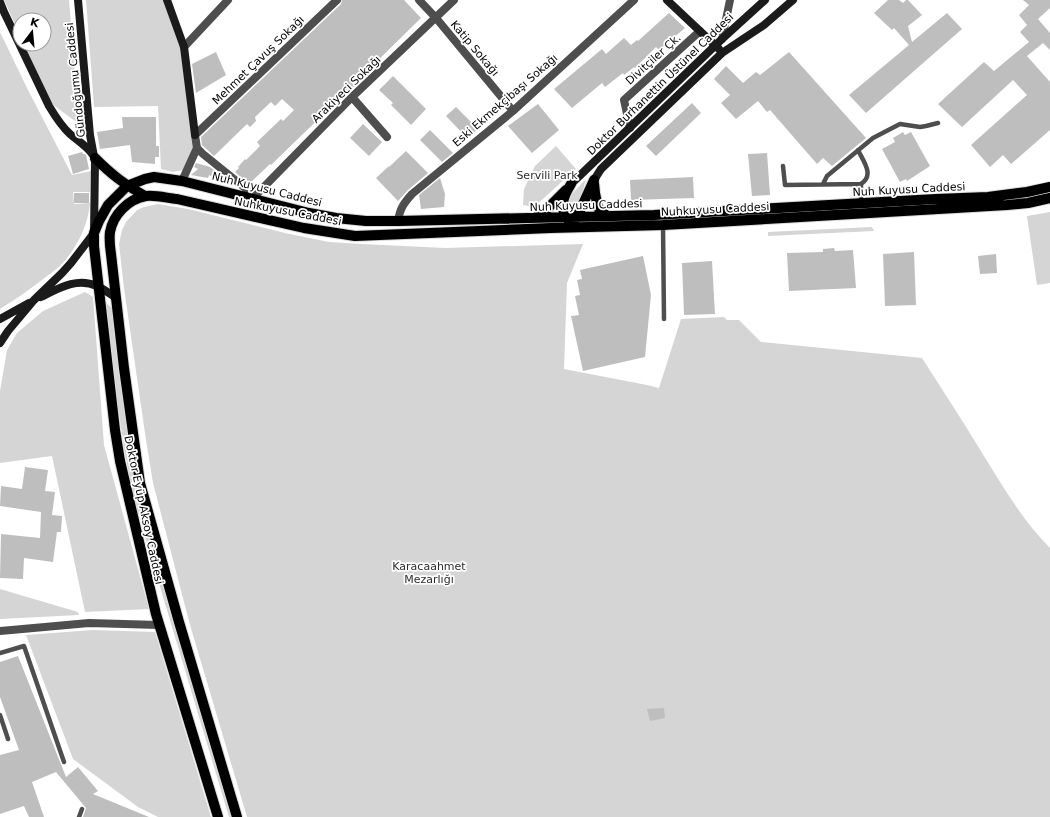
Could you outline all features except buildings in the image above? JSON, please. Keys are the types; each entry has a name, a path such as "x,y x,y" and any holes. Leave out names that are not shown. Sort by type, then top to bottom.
{"main road":[{"path":"95,158 127,186 145,196"},
{"name":"Nuh Kuyusu Caddesi","path":"127,186 145,178 154,177 182,181 254,197 336,218 366,221 534,218 571,221 607,216 988,197 1027,192 1050,187"},
{"path":"594,180 598,208 607,216"},
{"path":"571,184 565,193 562,207 571,221 594,180"},
{"path":"534,218 546,210 571,184"},
{"name":"Doktor Eyüp Aksoy Caddesi","path":"127,186 108,205 94,233 94,246 115,430 120,461 159,626 218,817"},
{"name":"Doktor Eyüp Aksoy Caddesi","path":"145,196 125,206 116,217 110,230 110,254 140,483 179,622 237,817"},
{"name":"Nuhkuyusu Caddesi","path":"145,196 177,199 304,228 355,236 571,221 586,226 663,225 1007,205 1028,203 1050,198"},
{"path":"648,215 663,225 674,213"}],"street":[{"name":"Gündoğumu Caddesi","path":"78,0 90,134 96,172 94,233"},
{"path":"167,0 184,47 197,148 182,181"},
{"path":"184,47 228,0"},
{"name":"Mehmet Çavuş Sokağı","path":"195,135 337,0"},
{"name":"Katip Sokağı","path":"419,0 436,18 513,111"},
{"name":"Arakiyeci Sokağı","path":"254,197 352,97 454,0"},
{"name":"Eski Ekmekçibaşı Sokağı","path":"398,221 403,204 412,194 513,111 634,0"},
{"path":"667,0 700,31 719,42"},
{"path":"722,53 719,42 730,0"},
{"name":"Doktor Burhanettin Üstünel Caddesi","path":"571,184 765,0"},
{"name":"Doktor Burhanettin Üstünel Caddesi","path":"594,180 601,169 722,53 764,25 793,0"},
{"path":"0,2 54,115 69,132 87,147 95,158"},
{"name":"Divitçiler Çk.","path":"630,128 624,100 700,31"},
{"path":"352,97 387,138"},
{"path":"197,148 254,197"},
{"path":"0,343 34,300 62,273 94,233"},
{"path":"0,319 34,300 73,283 91,283 99,286 116,298"},
{"path":"0,631 89,623 159,626"}],"lane":[{"path":"823,184 827,176 873,138 900,124 920,127 938,123"},
{"path":"783,166 785,185 860,184 866,179 868,170 858,150"},
{"path":"860,184 861,203"},
{"path":"663,225 664,319"},
{"path":"0,653 24,646 64,762"},
{"path":"0,716 8,739"},
{"path":"79,817 82,809"}],"green space":[{"path":"4,0 69,0 79,124 52,104 28,52 52,52 52,12 12,12 12,18"},
{"path":"86,0 166,0 183,45 199,146 183,170 173,172 161,169 158,106 94,107"},
{"path":"0,32 72,175 91,171 90,192 73,192 74,204 90,203 87,221 76,245 60,266 29,290 0,309"},
{"name":"Servili Park","path":"556,146 576,169 534,207 523,205 524,189 535,166"},
{"path":"586,179 578,203 573,209 568,207 569,197"},
{"name":"Karacaahmet Mezarlığı","path":"158,204 188,209 285,233 329,242 445,248 583,244 567,283 564,369 659,388 681,319 724,317 727,320 739,320 761,342 922,358 1012,500 1030,525 1050,548 1050,817 247,817 190,625 153,483 146,440 119,244 122,230 126,222 137,210"},
{"path":"1050,212 1050,283 1037,285 1027,216"},
{"path":"872,227 874,231 768,236 768,232"},
{"path":"85,292 93,297 104,445 149,609 85,612 52,456 0,463 0,391 7,350 17,333 43,311"},
{"path":"106,303 112,308 132,454 234,817 229,817 137,510 125,454 115,387"},
{"path":"0,589 78,612 79,615 0,619"},
{"path":"93,630 155,632 211,817 158,817 138,807 73,759 26,635"}]}
